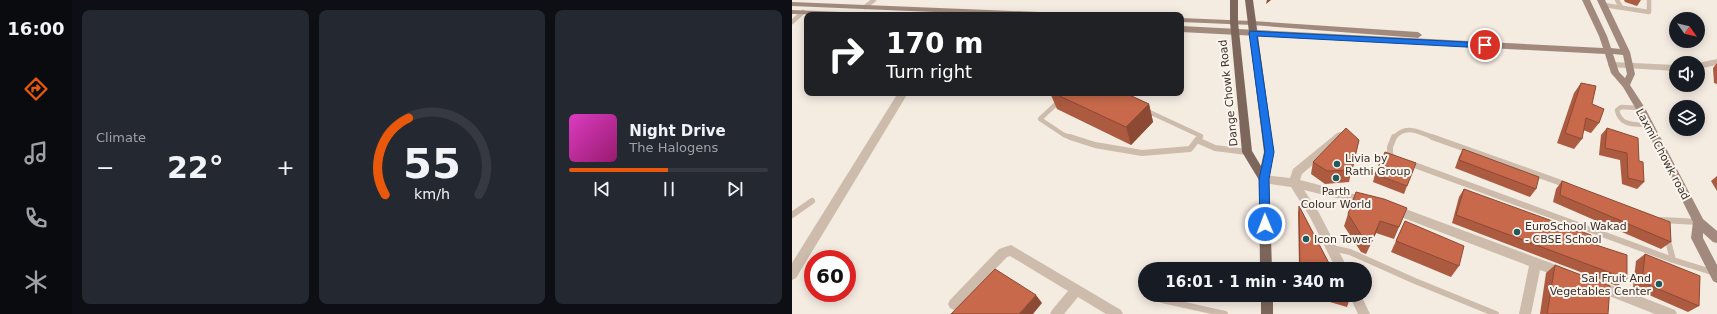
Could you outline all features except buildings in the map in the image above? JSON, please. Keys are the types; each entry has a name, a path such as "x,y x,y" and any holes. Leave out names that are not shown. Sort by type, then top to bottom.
{"main road":[{"name":"Dange Chowk Road","path":"1234,0 1235,27 1247,152 1264,179"},
{"path":"1249,0 1269,152 1264,179 1266,262"},
{"path":"1586,0 1607,48 1612,65"},
{"path":"1602,3 1624,49 1630,66 1631,74 1626,85"},
{"path":"792,4 866,11"},
{"path":"792,12 909,12"},
{"path":"1184,20 1235,27 1253,33 1607,48"},
{"path":"1184,29 1235,27 1252,23 1624,49"},
{"name":"Laxmi Chowk road","path":"1612,65 1615,73 1626,85 1640,108 1699,222 1717,238"},
{"name":"Laxmi Chowk road","path":"1699,222 1697,238 1716,275"},
{"path":"1267,302 1267,314"}],"street":[{"path":"1705,65 1717,62"},
{"path":"1612,65 1669,68"},
{"path":"792,274 902,96"},
{"path":"1339,262 1314,214 1294,183 1297,172 1341,135"},
{"path":"1264,179 1294,183 1403,211 1572,276"},
{"path":"954,304 1003,253 1008,250 1015,251 1117,314"},
{"path":"1525,314 1536,262"},
{"path":"1586,282 1671,314"},
{"path":"1056,314 1077,290"},
{"path":"1606,303 1608,290"},
{"path":"1358,302 1364,314"}],"lane":[{"path":"866,11 874,0"},
{"path":"1617,0 1621,7"},
{"path":"1602,3 1649,12 1649,0"},
{"path":"792,22 803,12"},
{"path":"1065,96 1040,119 1064,135 1095,146 1142,153 1190,149 1201,136 1137,106"},
{"path":"1640,108 1621,107 1618,110 1618,117 1621,121 1626,123 1648,125"},
{"path":"1574,188 1408,129 1400,130 1398,132 1389,150 1389,153 1393,157 1716,275"},
{"path":"1197,140 1215,148 1247,152"},
{"path":"792,215 812,202"},
{"path":"1656,218 1663,220 1699,222"},
{"path":"1663,220 1673,260"},
{"path":"1332,248 1350,252 1415,281 1496,314"},
{"path":"1171,302 1225,314"}],"place":[{"name":"Livia by Rathi Group","path":"1337,164"},
{"name":"Parth Colour World","path":"1336,178"},
{"name":"EuroSchool Wakad - CBSE School","path":"1517,232"},
{"name":"Icon Tower","path":"1306,239"},
{"name":"Sai Fruit And Vegetables Center","path":"1659,284"}],"route":[{"path":"1265,224 1264,179 1269,152 1253,33 1485,45"}]}
